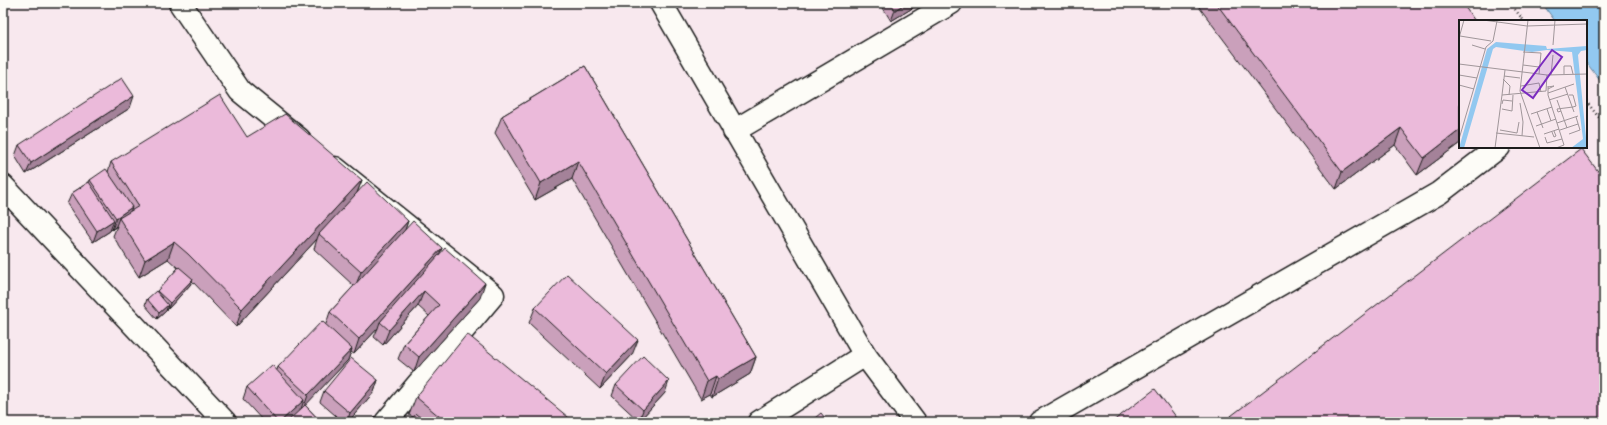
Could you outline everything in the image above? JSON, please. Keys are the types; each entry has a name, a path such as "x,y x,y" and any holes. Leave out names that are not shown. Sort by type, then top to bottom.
{"street":[{"path":"180,3 240,91 492,296 386,422"},
{"path":"661,3 865,355 915,422"},
{"path":"734,131 937,6"},
{"path":"1040,422 1439,193 1498,148"},
{"path":"3,186 225,422"},
{"path":"759,422 865,355"},
{"path":"769,422 787,404"}],"path":[{"path":"1510,3 1523,20"},
{"path":"1587,102 1604,124"}],"water":[{"path":"1542,3 1604,3 1604,86 1587,63 1587,20 1554,20"}],"building":[{"path":"891,3 906,3 895,10"},
{"path":"1216,3 1462,3 1474,20 1459,20 1459,131 1424,158 1401,128 1342,172"},
{"path":"585,66 756,357 718,379 716,376 707,381 578,161 541,183 502,116"},
{"path":"122,78 134,96 31,163 19,145"},
{"path":"220,95 247,137 285,114 362,180 242,309 188,254 174,242 145,260 119,218 139,206 111,162"},
{"path":"1581,149 1604,179 1604,418 1599,422 1223,422"},
{"path":"106,169 132,207 116,218 90,180"},
{"path":"89,182 114,220 97,231 72,193"},
{"path":"367,182 408,221 361,272 319,234"},
{"path":"413,221 442,248 359,339 330,312"},
{"path":"445,248 485,283 419,357 404,344 439,305 424,291 389,330 380,322"},
{"path":"179,267 193,279 170,303 157,291"},
{"path":"567,274 638,340 606,374 535,308"},
{"path":"156,291 168,305 159,313 147,299"},
{"path":"322,321 352,349 308,395 278,367"},
{"path":"467,334 574,422 446,422 416,397"},
{"path":"643,356 669,381 643,410 616,385"},
{"path":"351,358 378,380 350,413 324,391"},
{"path":"272,365 304,400 280,422 278,422 247,387"},
{"path":"1155,389 1180,422 1112,422"},
{"path":"305,405 321,422 287,422"},
{"path":"821,413 828,422 810,422"},
{"path":"416,414 426,422 409,422"}]}
